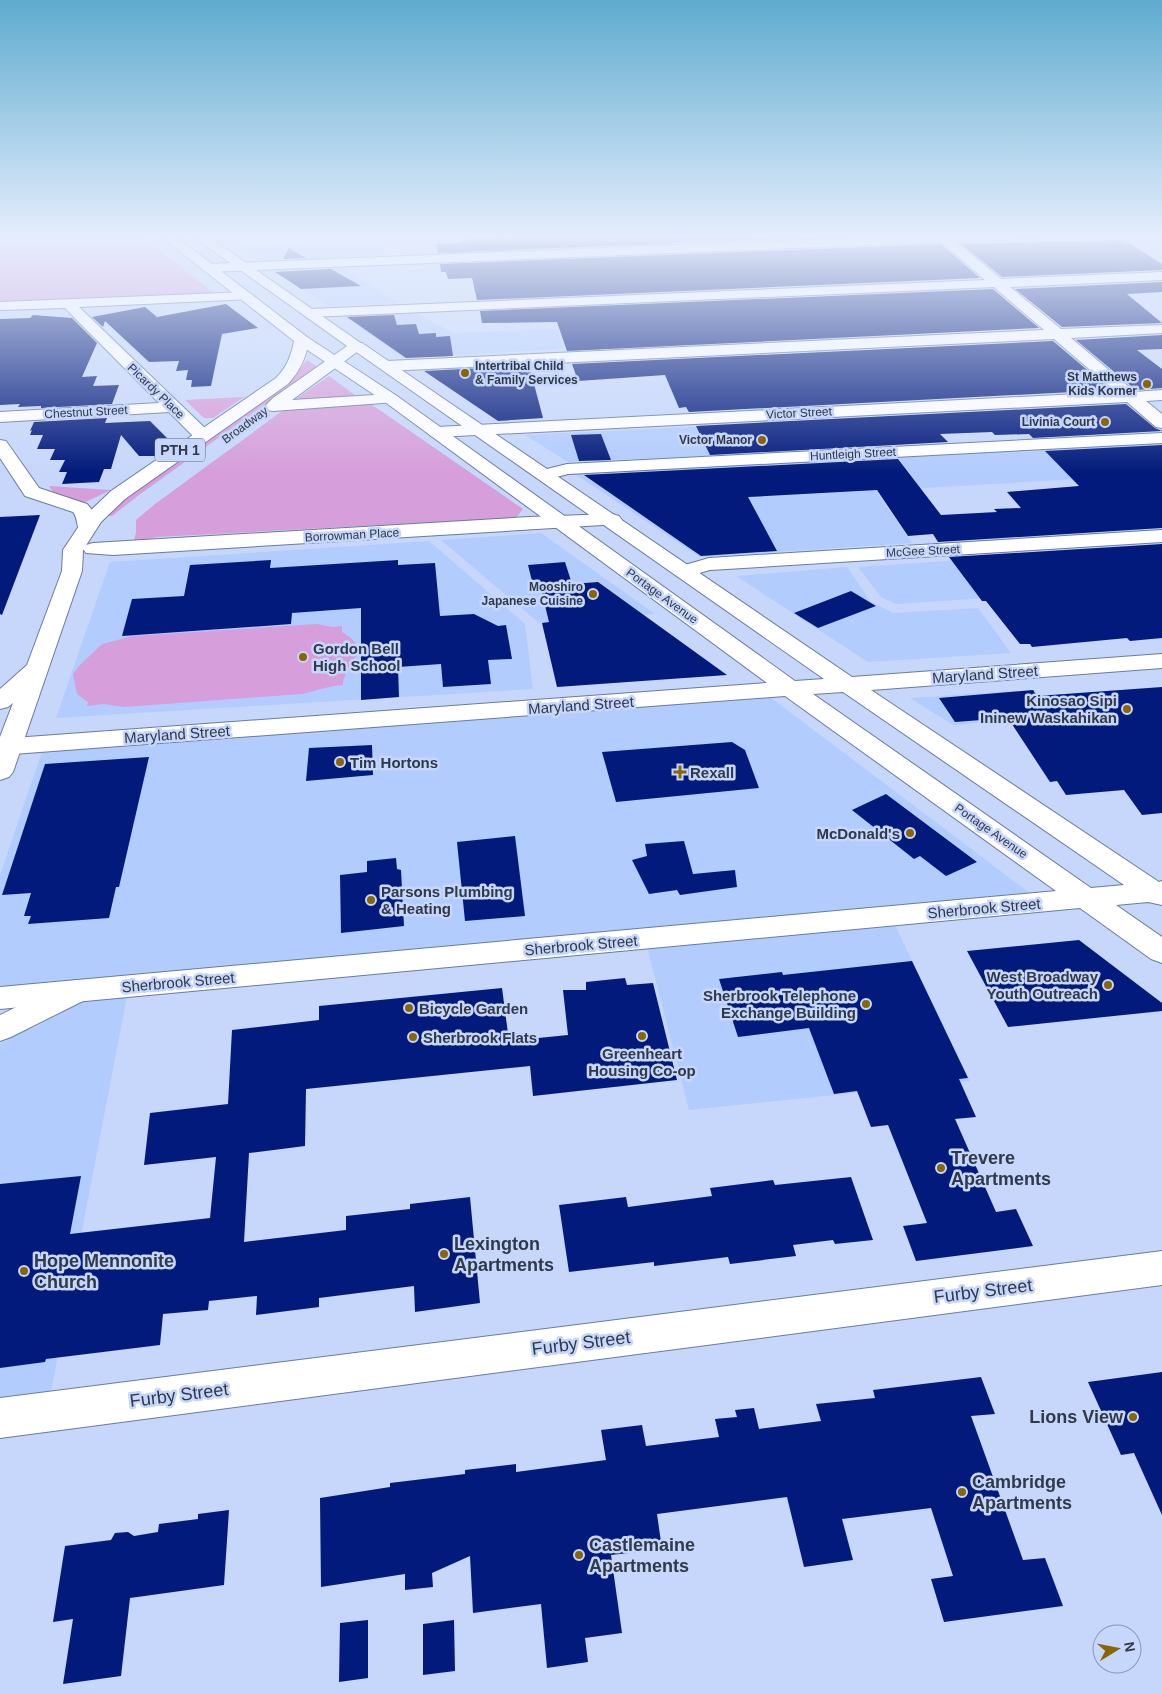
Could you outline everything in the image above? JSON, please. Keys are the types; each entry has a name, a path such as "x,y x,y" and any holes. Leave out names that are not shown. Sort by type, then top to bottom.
{"main road":[{"name":"Picardy Place","path":"77,314 202,435"},
{"name":"Portage Avenue","path":"270,314 302,340 437,432 790,689 1162,952"},
{"path":"312,314 847,684 1159,893"},
{"path":"1033,314 1162,423"},
{"path":"386,366 1162,329"},
{"name":"Broadway","path":"0,772 5,746 39,665 72,571 73,550 87,527 118,495 289,374 299,358 302,340"},
{"name":"Broadway","path":"139,502 357,346"},
{"name":"Victor Street","path":"437,432 1162,395"},
{"path":"272,406 391,399"},
{"name":"Chestnut Street","path":"0,417 172,407"},
{"name":"Huntleigh Street","path":"545,474 567,469 1162,438"},
{"path":"2,450 32,492 80,508 86,515 87,527"},
{"name":"Borrowman Place","path":"93,549 612,520"},
{"name":"Broadway","path":"72,571 108,531"},
{"name":"McGee Street","path":"685,571 709,564 1162,536"},
{"name":"Maryland Street","path":"5,746 1162,661"},
{"path":"0,702 39,665"},
{"name":"Sherbrook Street","path":"0,998 1159,893"},
{"path":"0,1029 76,991"},
{"name":"Furby Street","path":"0,1418 1162,1268"}],"shaded area":[{"path":"418,314 453,333 557,329 563,349 404,358 344,316"},
{"path":"307,360 317,367 112,516 106,516 125,499 291,380"},
{"path":"329,376 355,395 340,398 293,401"},
{"path":"244,397 213,418 204,418 185,400"},
{"path":"368,402 523,509 516,518 157,537 133,543 136,533 136,520 289,406"},
{"path":"814,421 835,450 568,462 525,435"},
{"path":"1162,441 1162,483 1091,478 876,491 912,543 700,557 575,474"},
{"path":"49,486 111,490 77,506 55,495"},
{"path":"541,533 655,614 539,623 441,540"},
{"name":"Gordon Bell High School","path":"429,541 525,624 533,689 56,718 110,562"},
{"path":"1005,557 1032,595 896,604 881,597 858,567"},
{"path":"847,567 870,601 893,613 978,608 1011,653 868,662 736,576"},
{"path":"317,624 333,627 342,626 342,632 357,645 355,658 344,677 343,685 302,694 124,707 104,704 87,706 88,702 77,694 73,674 102,644 133,636"},
{"path":"1034,690 1054,716 953,725 910,698"},
{"path":"762,691 1043,903 891,917 970,1081 689,1110 645,939 129,986 47,1412 0,1418 0,1044 22,1031 35,1028 101,989 0,998 0,875 45,743"}],"building":[{"path":"108,314 153,314 157,317 173,314 239,314 258,328 222,334 211,386 191,387 192,380 186,380 188,370 176,371 179,361 149,362 105,321 103,327 92,317"},
{"path":"481,314 1023,314 1039,328 567,351 557,322 482,323"},
{"path":"1046,314 1151,314 1162,323 1062,327"},
{"path":"33,315 72,318 97,343 82,377 97,376 93,386 119,385 112,404 41,408 41,406 18,407 20,404 0,405 0,319 30,318"},
{"path":"394,315 397,325 416,324 419,334 436,333 436,337 450,336 453,356 406,358 347,317"},
{"path":"1162,335 1162,349 1137,350 1162,369 1162,388 1136,390 1076,340"},
{"path":"1053,341 1111,390 689,412 686,407 679,408 665,375 578,381 572,364"},
{"path":"502,367 502,370 530,369 543,418 498,421 424,371"},
{"path":"1126,404 1155,428 1162,431 1033,438 1029,434 995,435 992,432 940,434 948,442 710,455 696,426"},
{"path":"107,418 105,423 150,421 173,444 155,456 139,456 121,435 111,469 104,469 99,482 62,484 67,472 59,472 65,460 50,460 55,449 37,449 43,435 30,435 34,422"},
{"path":"601,434 611,460 579,461 571,435"},
{"path":"1162,445 1162,528 938,542 933,534 908,536 877,490 748,497 777,551 701,556 584,475 898,459 941,515 997,512 994,509 1021,508 1007,492 1079,486 1045,451"},
{"path":"40,515 2,615 0,614 0,517"},
{"path":"1162,544 1162,638 1130,641 1127,638 1032,647 1030,644 1020,644 986,601 982,601 949,557"},
{"path":"271,560 270,568 398,560 398,565 435,563 440,616 474,614 498,626 506,625 512,659 488,660 491,684 443,687 441,664 398,667 399,697 361,700 361,608 292,613 291,624 122,636 132,599 184,596 190,565"},
{"path":"565,562 572,584 598,582 727,675 557,687 542,623 549,622 540,585 533,585 528,565"},
{"path":"851,591 876,606 818,628 794,613"},
{"path":"1162,687 1162,813 1142,815 1124,790 1066,795 1057,781 1050,782 1008,718 955,722 939,698 1033,690 1037,696"},
{"name":"Rexall","path":"732,742 745,750 759,788 616,802 602,752"},
{"name":"Tim Hortons","path":"372,745 373,775 306,781 309,748"},
{"path":"149,757 119,887 116,887 109,918 28,924 31,916 24,916 31,893 2,895 45,764"},
{"name":"McDonald's","path":"886,794 977,862 946,876 920,856 914,859 852,810"},
{"path":"515,836 525,916 465,921 457,842"},
{"path":"684,841 693,874 735,870 737,887 680,895 677,890 649,894 632,860 647,856 645,844"},
{"name":"Parsons Plumbing & Heating","path":"396,858 397,869 401,870 404,926 341,933 340,875 367,872 367,861"},
{"path":"1079,940 1162,1003 1162,1011 1008,1027 967,951"},
{"path":"912,961 968,1078 959,1079 976,1117 955,1119 996,1212 1016,1209 1033,1246 916,1261 903,1226 927,1223 888,1125 871,1127 857,1091 834,1094 809,1028 738,1037 719,979 782,972 783,975"},
{"path":"625,978 627,985 653,983 677,1080 533,1096 530,1066 306,1089 305,1146 249,1153 244,1242 346,1230 346,1216 410,1209 410,1204 470,1197 480,1303 415,1312 414,1286 319,1298 319,1307 256,1315 257,1296 209,1301 208,1310 163,1314 160,1345 46,1359 45,1362 0,1368 0,1184 81,1176 70,1234 210,1218 216,1157 144,1165 150,1113 228,1104 232,1030 319,1020 319,1006 502,988 509,1041 568,1035 563,990 586,990 586,982"},
{"path":"851,1177 873,1240 835,1244 833,1240 793,1245 796,1256 730,1264 728,1257 654,1266 654,1262 569,1272 559,1205 626,1197 628,1207 712,1196 710,1188 773,1180 775,1185"},
{"name":"Lions View","path":"1162,1372 1162,1515 1134,1453 1121,1455 1088,1382"},
{"path":"981,1377 995,1414 971,1416 1023,1560 1045,1558 1063,1606 944,1622 931,1579 953,1576 931,1508 842,1519 853,1560 804,1567 787,1497 657,1514 662,1549 611,1555 622,1633 585,1638 588,1662 547,1668 541,1604 473,1613 470,1556 432,1573 433,1587 405,1590 405,1574 321,1587 320,1498 390,1487 390,1483 465,1474 465,1470 516,1464 516,1472 606,1460 601,1430 642,1425 646,1446 719,1437 715,1419 737,1417 735,1410 754,1408 759,1429 821,1421 816,1404 875,1398 873,1390"},
{"path":"229,1510 224,1585 130,1598 121,1676 63,1684 73,1619 53,1622 65,1546 111,1540 115,1533 128,1532 134,1536 158,1532 159,1524 198,1519 198,1514"},
{"path":"368,1620 368,1678 339,1682 340,1623"},
{"path":"454,1620 455,1671 423,1675 423,1624"}],"place":[{"name":"Intertribal Child & Family Services","path":"465,373"},
{"name":"St Matthews Kids Korner","path":"1147,384"},
{"name":"Livinia Court","path":"1105,422"},
{"name":"Victor Manor","path":"762,440"},
{"name":"Mooshiro Japanese Cuisine","path":"593,594"},
{"name":"Gordon Bell High School","path":"303,657"},
{"name":"Kinosao Sipi Ininew Waskahikan","path":"1127,709"},
{"name":"Tim Hortons","path":"340,762"},
{"name":"Rexall","path":"680,772"},
{"name":"McDonald's","path":"910,833"},
{"name":"Parsons Plumbing & Heating","path":"371,900"},
{"name":"West Broadway Youth Outreach","path":"1108,985"},
{"name":"Sherbrook Telephone Exchange Building","path":"866,1004"},
{"name":"Bicycle Garden","path":"409,1008"},
{"name":"Greenheart Housing Co-op","path":"642,1036"},
{"name":"Sherbrook Flats","path":"413,1037"},
{"name":"Trevere Apartments","path":"941,1168"},
{"name":"Lexington Apartments","path":"444,1254"},
{"name":"Hope Mennonite Church","path":"24,1271"},
{"name":"Lions View","path":"1133,1417"},
{"name":"Cambridge Apartments","path":"962,1492"},
{"name":"Castlemaine Apartments","path":"579,1555"}]}
